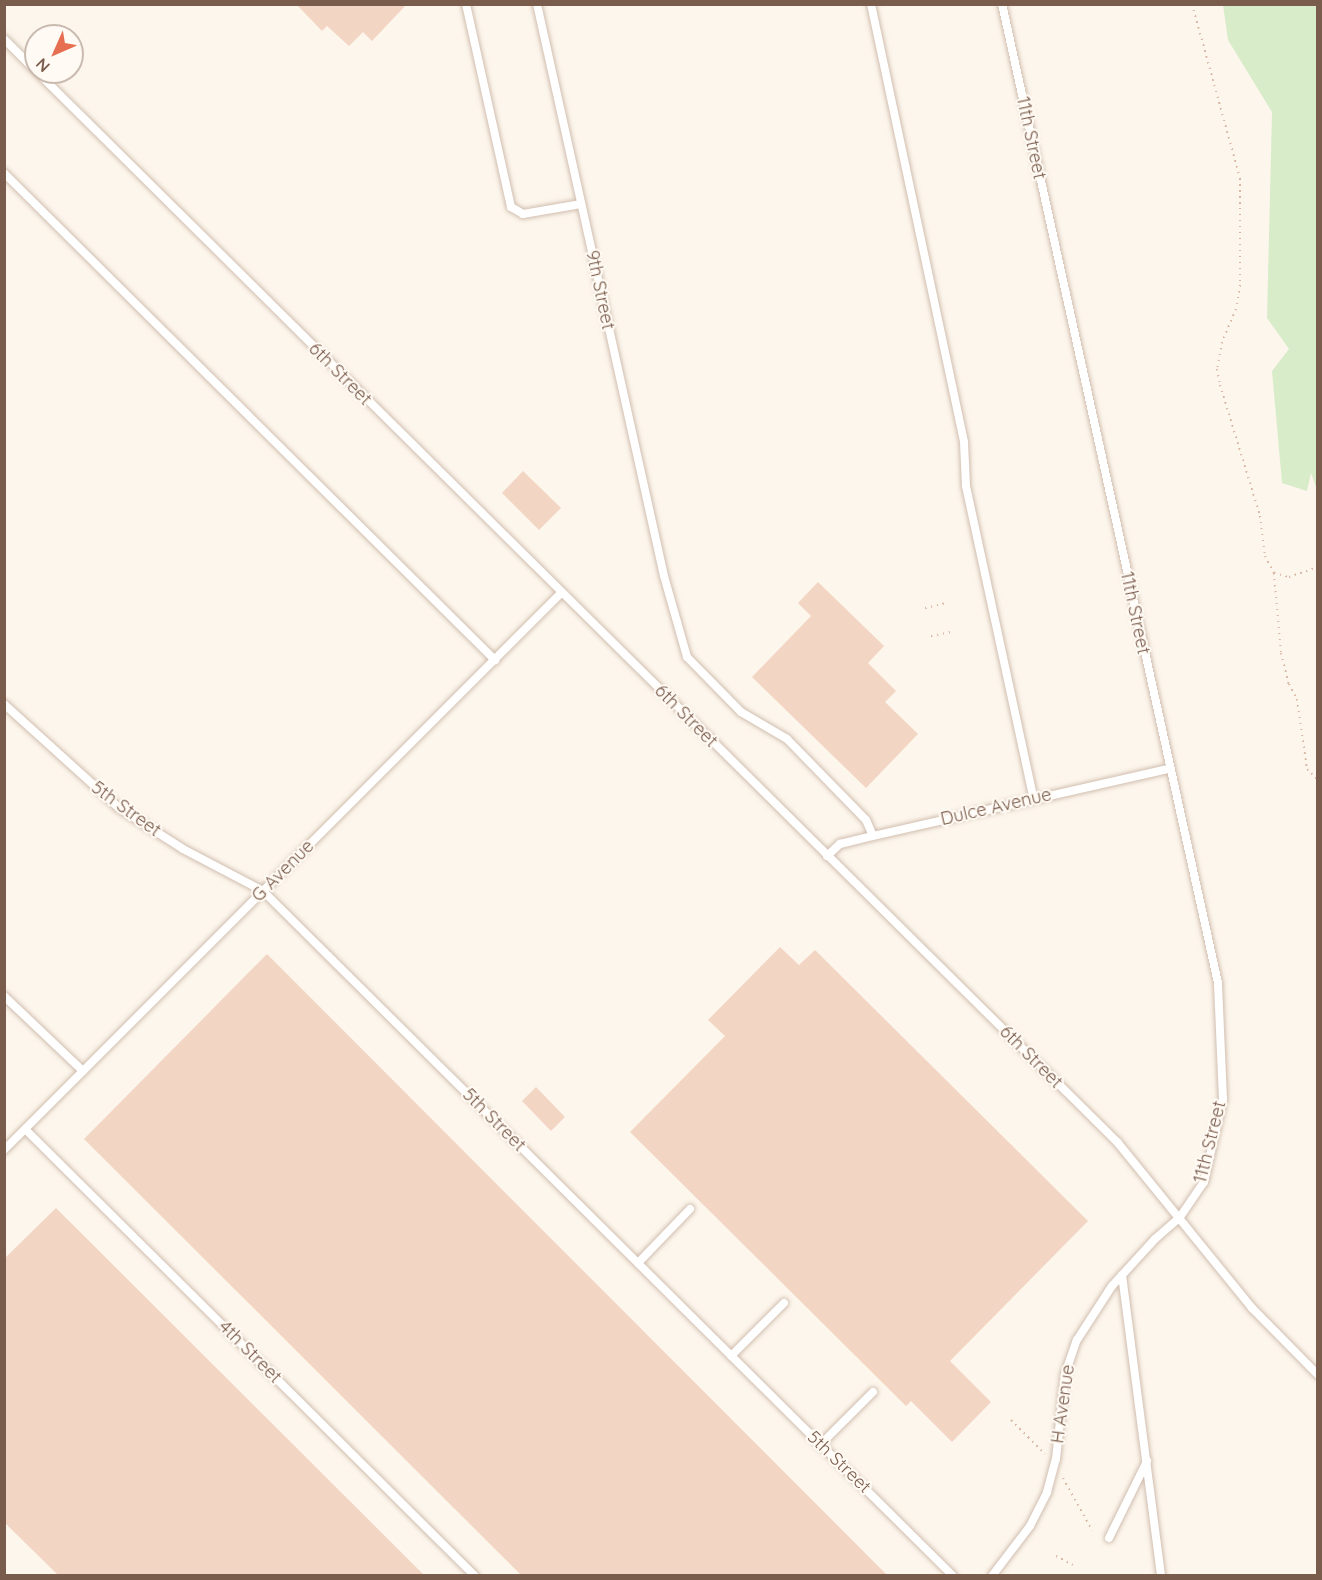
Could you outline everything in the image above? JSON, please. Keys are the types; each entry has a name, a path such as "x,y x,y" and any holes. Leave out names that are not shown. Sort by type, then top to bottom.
{"lane":[{"path":"466,4 511,207 524,214 581,204"},
{"name":"9th Street","path":"537,4 664,576 687,657 741,712 787,739 866,820 873,836"},
{"path":"871,4 964,442 966,486 1033,797"},
{"name":"11th Street","path":"1002,4 1218,983 1223,1099 1204,1182 1180,1218"},
{"name":"6th Street","path":"4,39 24,58"},
{"name":"6th Street","path":"50,84 1118,1143 1252,1308 1317,1375"},
{"path":"4,172 495,660"},
{"name":"G Avenue","path":"4,1150 561,593"},
{"name":"5th Street","path":"4,704 119,808 183,849 263,891 953,1575"},
{"name":"Dulce Avenue","path":"827,856 840,844 1033,797 1169,769"},
{"path":"4,996 83,1071"},
{"name":"4th Street","path":"25,1129 475,1575"},
{"path":"638,1263 690,1209"},
{"name":"H Avenue","path":"992,1575 1027,1531 1044,1499 1056,1459 1070,1355 1088,1320 1122,1275 1180,1218"},
{"path":"1122,1275 1161,1573 1168,1575"},
{"path":"731,1356 784,1303"},
{"path":"820,1445 873,1392"},
{"path":"1109,1538 1147,1461"}],"path":[{"path":"1192,4 1239,178 1240,285 1216,369 1260,516 1265,556 1274,573 1288,577 1317,567"},
{"path":"1274,573 1271,582 1281,653 1289,684 1297,699 1307,769 1317,780"},
{"path":"925,608 946,603"},
{"path":"931,636 952,632"},
{"path":"1056,1556 1074,1565"}],"green space":[{"path":"1223,5 1317,5 1317,490 1311,473 1307,491 1282,483 1272,371 1289,349 1267,318 1272,112 1228,40"}],"building":[{"path":"296,4 407,4 372,41 363,32 349,46 327,26 322,31"},
{"path":"523,471 561,508 539,530 502,493"},
{"path":"818,582 884,646 868,663 896,691 885,702 918,734 866,788 752,677 811,616 798,603"},
{"path":"780,947 799,965 815,950 1088,1221 950,1361 991,1402 952,1442 911,1401 906,1406 630,1132 725,1036 708,1020"},
{"path":"267,954 887,1575 521,1575 84,1139"},
{"path":"536,1087 565,1117 551,1131 522,1101"},
{"path":"56,1208 424,1575 58,1575 4,1522 4,1259"}]}
